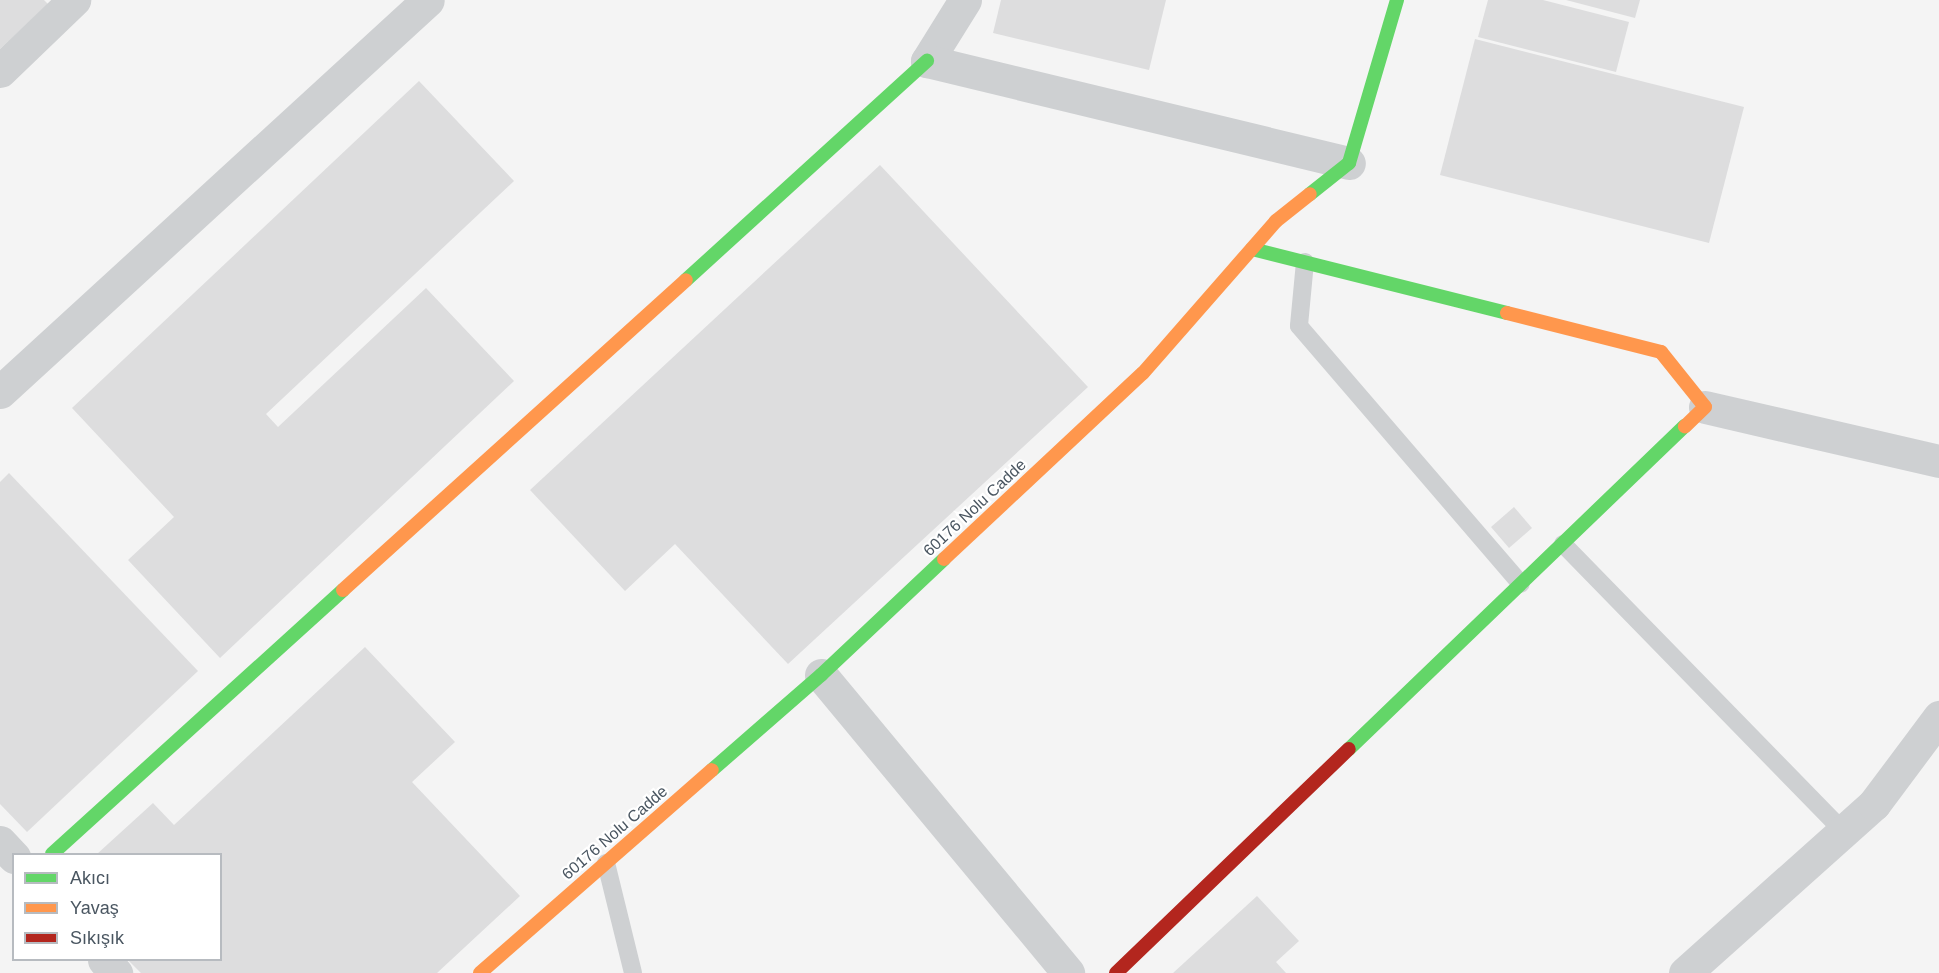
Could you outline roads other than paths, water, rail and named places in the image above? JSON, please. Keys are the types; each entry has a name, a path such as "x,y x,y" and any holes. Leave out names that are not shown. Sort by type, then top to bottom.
{"street":[{"path":"0,71 74,0"},
{"path":"0,392 279,134 428,0"},
{"path":"54,853 927,61 965,0"},
{"path":"927,61 1349,163 1397,0"},
{"name":"60176 Nolu Cadde","path":"480,973 821,675 1143,373 1276,221 1349,163"},
{"path":"1252,249 1662,352 1705,407 1939,460"},
{"path":"1116,973 1705,407"},
{"path":"821,675 1068,973"},
{"path":"1685,973 1874,804 1939,717"},
{"path":"0,842 12,855"},
{"path":"105,961 116,973"}],"lane":[{"path":"1305,262 1299,326 1521,584"},
{"path":"1563,544 1843,831"},
{"path":"606,863 633,973"}]}
